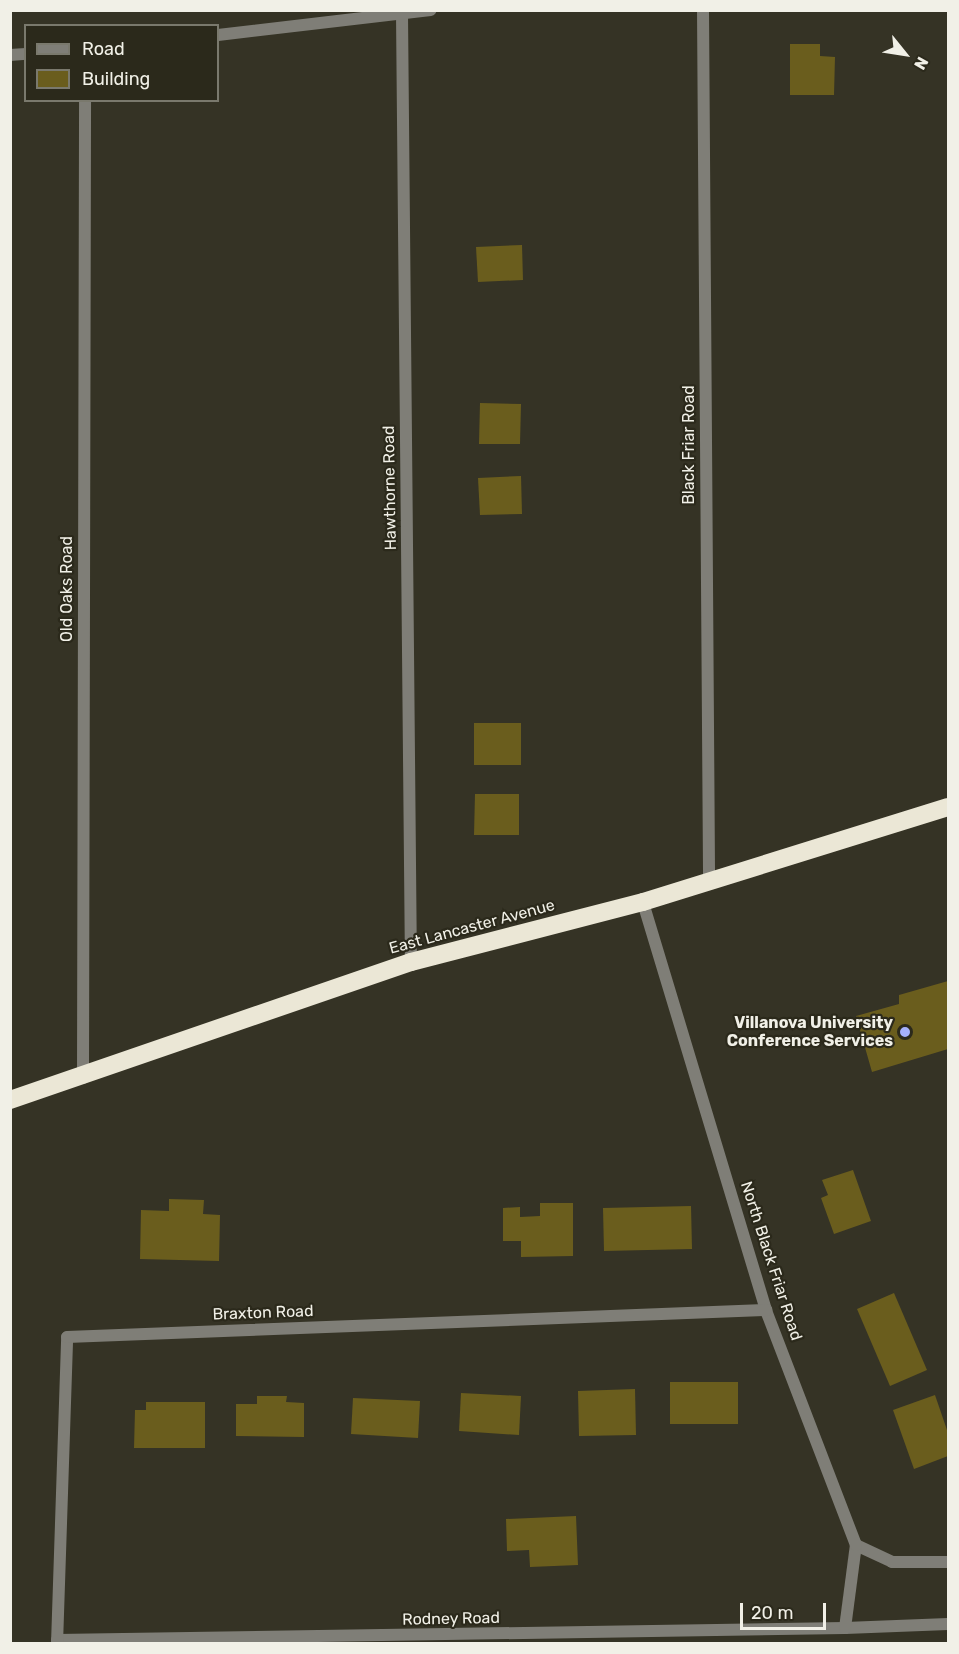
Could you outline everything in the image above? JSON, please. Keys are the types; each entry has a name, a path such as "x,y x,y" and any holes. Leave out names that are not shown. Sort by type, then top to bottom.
{"highway":[{"name":"East Lancaster Avenue","path":"10,1100 83,1078 411,962 643,902 948,807"}],"street":[{"path":"219,35 431,10"},
{"name":"Black Friar Road","path":"703,10 709,880"},
{"name":"Hawthorne Road","path":"402,14 411,962"},
{"name":"Old Oaks Road","path":"83,1078 85,102"},
{"name":"North Black Friar Road","path":"643,902 766,1310 856,1545 845,1628"},
{"name":"Braxton Road","path":"57,1642 67,1337 766,1310"},
{"path":"856,1545 892,1562 948,1562"},
{"name":"Rodney Road","path":"57,1642 845,1628 948,1623"}],"building":[{"path":"790,44 820,44 820,56 835,57 834,95 790,95"},
{"path":"522,245 523,280 478,282 476,247"},
{"path":"480,403 521,404 520,444 479,444"},
{"path":"521,476 522,514 480,515 478,478"},
{"path":"474,723 521,723 521,765 474,765"},
{"path":"475,794 519,794 519,835 474,835"},
{"name":"Villanova University Conference Services","path":"948,981 948,1049 872,1072 856,1016 899,1004 899,995"},
{"path":"853,1170 871,1221 834,1234 821,1198 828,1195 822,1180"},
{"path":"169,1199 204,1200 203,1214 220,1215 219,1261 140,1259 141,1210 169,1211"},
{"path":"540,1203 573,1203 573,1256 521,1257 521,1241 503,1241 503,1208 520,1207 520,1217 540,1216"},
{"path":"691,1206 692,1249 604,1251 603,1208"},
{"path":"894,1293 927,1370 890,1386 857,1309"},
{"path":"670,1382 738,1382 738,1424 670,1424"},
{"path":"635,1389 636,1435 579,1436 578,1391"},
{"path":"461,1393 521,1396 519,1435 459,1431"},
{"path":"935,1395 948,1433 948,1456 914,1469 893,1410"},
{"path":"257,1396 287,1396 286,1402 304,1403 304,1437 236,1436 236,1404 257,1404"},
{"path":"353,1398 420,1401 418,1438 351,1434"},
{"path":"146,1402 205,1402 205,1448 134,1448 135,1410 146,1410"},
{"path":"576,1516 578,1565 530,1567 529,1550 507,1551 506,1519"}],"place":[{"name":"Villanova University Conference Services","path":"905,1032"}]}
